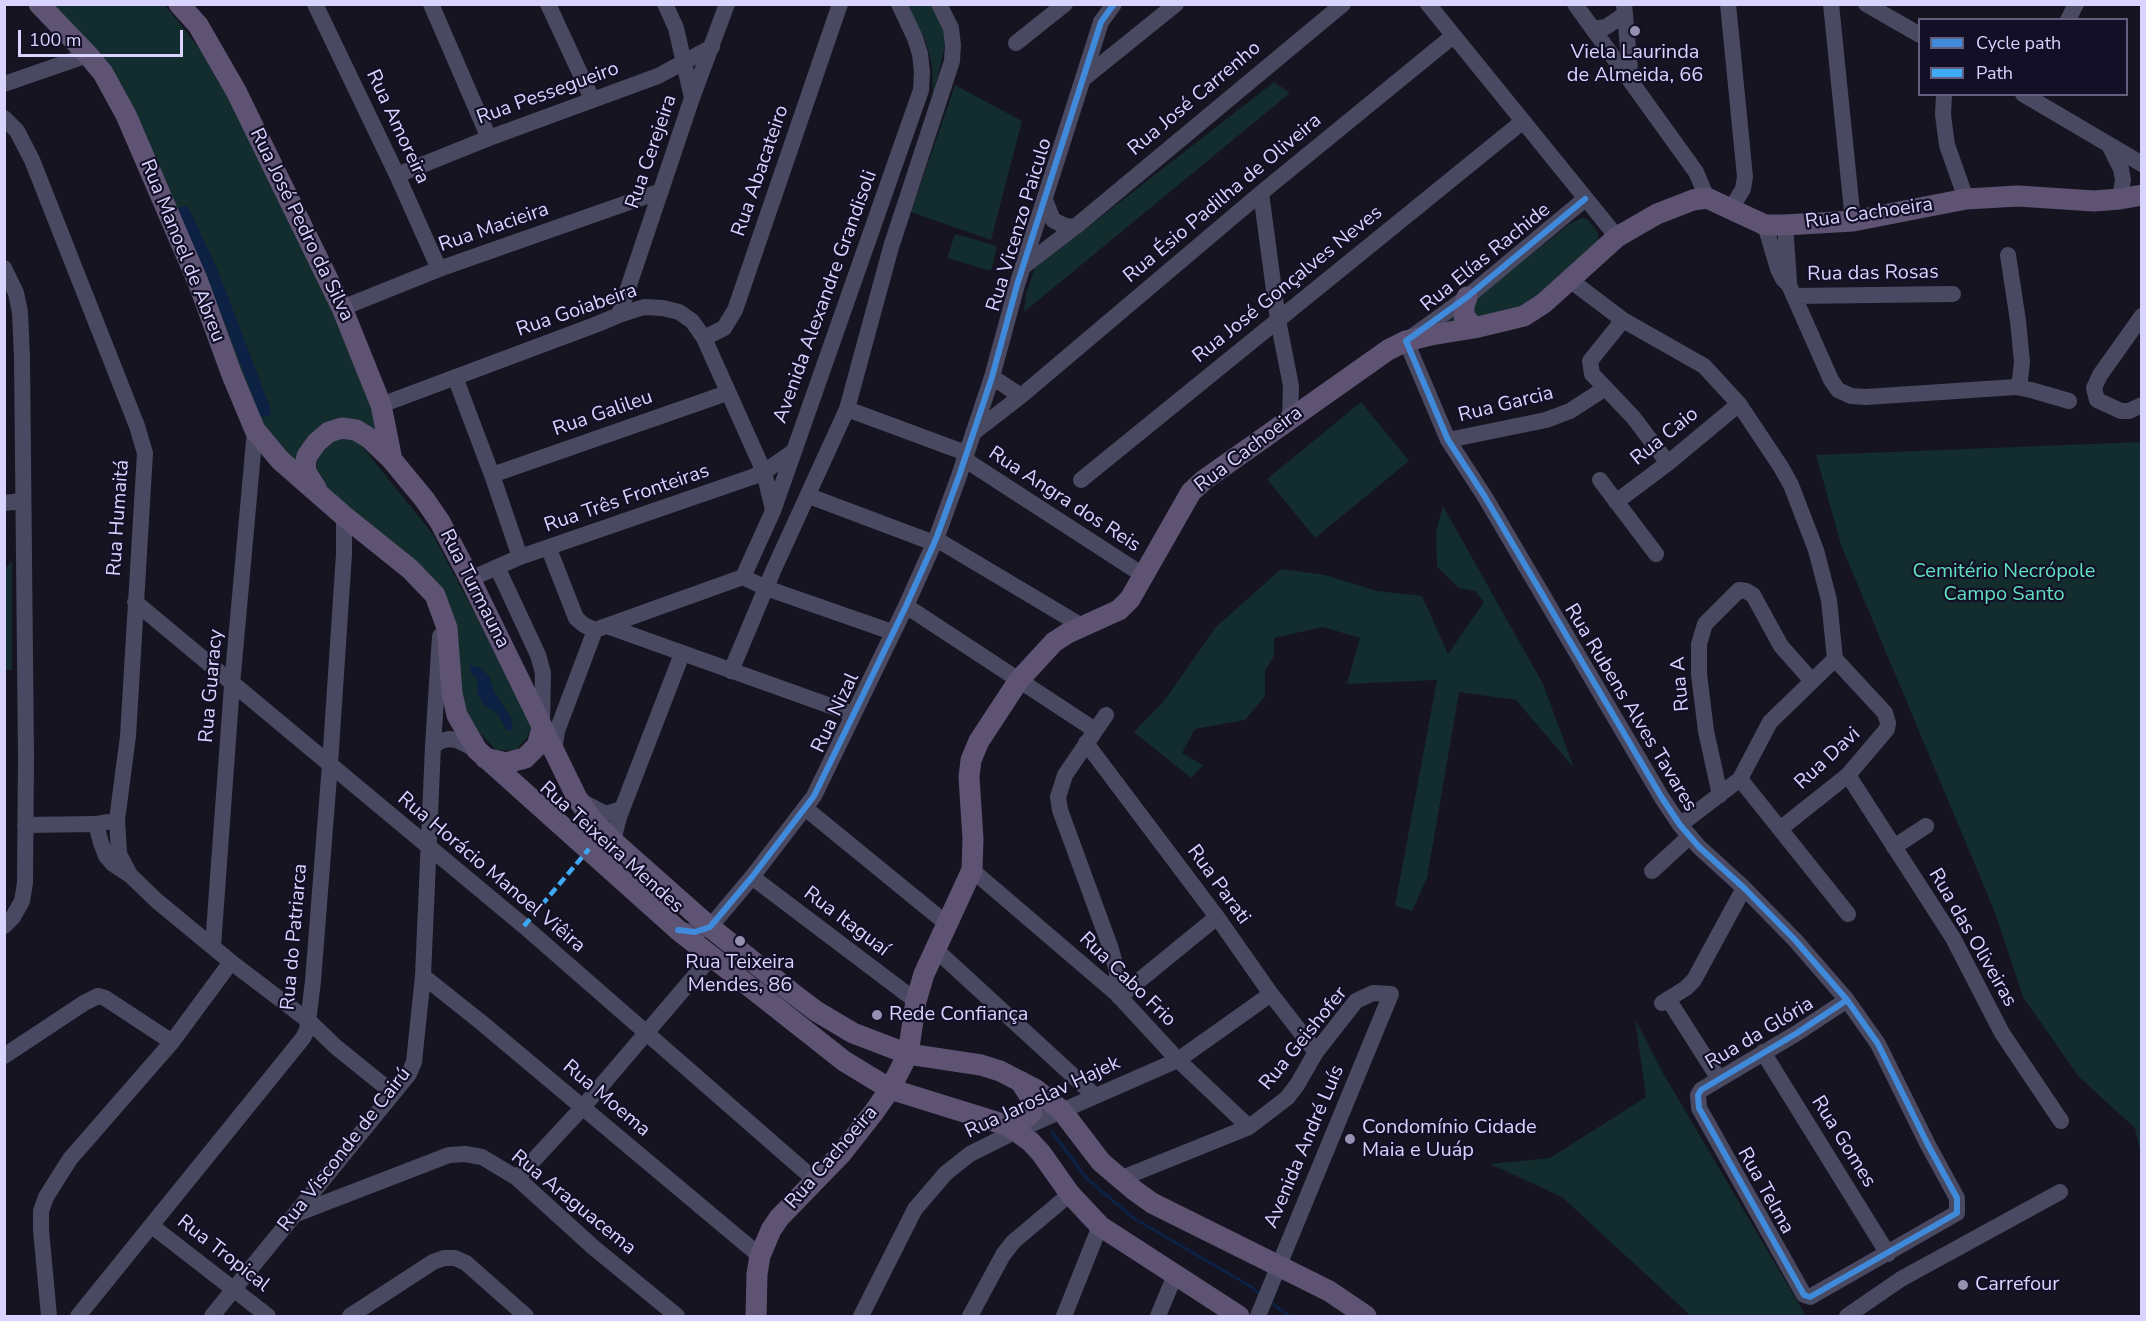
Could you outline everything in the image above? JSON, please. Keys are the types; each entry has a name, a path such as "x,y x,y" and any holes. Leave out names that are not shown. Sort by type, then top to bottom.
{"main road":[{"name":"Rua Manoel de Abreu","path":"39,4 103,73 126,116 198,282 255,430 280,460 322,496"},
{"name":"Rua José Pedro da Silva","path":"179,4 198,25 236,91 342,308 381,405 392,460"},
{"name":"Rua Cachoeira","path":"756,1317 757,1274 760,1256 771,1230 779,1218 841,1154 874,1112 890,1089 908,1054 916,1001 935,949 972,870 973,839 969,777 979,741 1019,680 1054,642 1082,626 1119,610 1130,599 1191,492 1204,480 1388,350 1406,341 1524,316 1544,303 1617,237 1658,214 1693,200 1707,198 1775,225 1853,221 1966,199 2018,196 2094,201 2142,195"},
{"path":"1467,297 1464,316 1474,328"},
{"name":"Rua Turmauna","path":"322,496 307,474 305,466 307,456 317,442 329,432 342,429 356,430 369,438 392,460 440,522 550,737 577,798 592,820 613,841"},
{"path":"322,496 425,582 435,595 442,610"},
{"name":"Rua Teixeira Mendes","path":"442,610 449,638 452,693 457,715 481,754 678,930 844,1061 890,1089 1021,1123"},
{"path":"481,754 506,763 525,758 550,737"},
{"name":"Rua Teixeira Mendes","path":"613,841 710,927 816,1011 853,1033 908,1054 962,1061 1000,1071"},
{"path":"844,1061 867,1090 874,1112"},
{"path":"890,1089 905,1075 918,1069 1000,1071 1035,1089 1062,1111 1101,1162 1152,1203 1329,1291 1366,1317"},
{"path":"1020,1081 1033,1101 1021,1123 1031,1142 1070,1194 1100,1226 1239,1317"}],"street":[{"name":"Rua Amoreira","path":"315,4 439,269"},
{"path":"430,4 489,138"},
{"path":"548,4 592,99"},
{"path":"665,4 676,28 692,98"},
{"name":"Rua Cerejeira","path":"619,315 692,98 728,4"},
{"name":"Rua Abacateiro","path":"704,338 724,328 735,310 840,4"},
{"name":"Avenida Alexandre Grandisoli","path":"743,577 773,511 921,90 920,54 899,4"},
{"path":"731,671 766,588 848,409 891,247 952,61 951,28 939,4"},
{"name":"Rua Vicenzo Paiculo","path":"965,456 992,377 1023,267 1101,22 1114,4"},
{"path":"1083,79 1176,4"},
{"name":"Rua José Carrenho","path":"1023,267 1075,227 1343,4"},
{"path":"1428,4 1617,237"},
{"path":"1575,4 1696,172 1707,198"},
{"path":"1728,4 1745,177 1743,189 1731,209"},
{"path":"1831,4 1853,221"},
{"path":"1866,4 1918,34"},
{"path":"2069,18 2076,4"},
{"path":"1016,43 1056,7"},
{"path":"1593,29 1606,27 1624,9"},
{"path":"1624,9 1631,82"},
{"name":"Rua Ésio Padilha de Oliveira","path":"973,433 1021,396 1261,193 1453,36"},
{"name":"Rua Pessegueiro","path":"397,175 489,138 658,76 712,47"},
{"path":"4,84 88,55"},
{"path":"1944,96 1943,115 1947,145 1966,199"},
{"path":"2026,96 2142,164"},
{"name":"Rua Humaitá","path":"4,118 17,131 32,160 137,426 145,453 128,736 117,820 119,854 130,875"},
{"name":"Rua José Gonçalves Neves","path":"1081,480 1522,122"},
{"path":"2108,144 2121,169 2123,180 2120,199"},
{"name":"Rua Macieira","path":"342,308 439,269 661,191"},
{"path":"1261,193 1278,320 1291,386 1290,418"},
{"name":"Rua Elías Rachide","path":"1406,341 1467,297 1585,199"},
{"path":"1045,200 1053,220 1059,224 1075,227"},
{"path":"1775,225 1778,269 1792,290 1831,380 1838,390 1851,396 1866,397 2016,387 2069,401"},
{"path":"2008,255 2022,362 2020,380 2016,387"},
{"path":"4,268 16,293 20,312 25,825 25,883 22,901 13,917 4,926"},
{"path":"1570,280 1623,320 1704,366 1739,404 1791,485 1816,550 1829,600 1836,659 1770,722 1740,779 1720,795 1685,830 1652,871"},
{"name":"Rua das Rosas","path":"1792,290 1953,294"},
{"name":"Rua Goiabeira","path":"381,405 644,307 679,312 692,321 704,338 764,472 773,511"},
{"path":"2142,316 2100,375 2094,388 2097,400 2121,411 2129,411 2142,405"},
{"path":"1623,320 1590,361 1592,374 1604,389 1634,417 1668,463"},
{"name":"Rua Rubens Alves Tavares","path":"1406,341 1448,440 1485,497 1662,798 1685,830 1795,940 1848,1000 1878,1044 1928,1145 1958,1198 1957,1213 1887,1254"},
{"path":"455,376 520,557"},
{"path":"992,377 1021,396"},
{"path":"1291,386 1303,396 1311,398 1320,396"},
{"name":"Rua Garcia","path":"1448,440 1546,420 1570,411 1604,389"},
{"name":"Rua Galileu","path":"492,475 727,393"},
{"name":"Rua Caio","path":"1616,502 1668,463 1739,404"},
{"name":"Rua Angra dos Reis","path":"848,409 965,456 1143,575"},
{"name":"Rua Guaracy","path":"213,946 232,685 255,430"},
{"name":"Rua Três Fronteiras","path":"470,579 520,557 549,549 764,472 794,451"},
{"name":"Rua Nizal","path":"710,927 805,808 824,778 935,541 965,456"},
{"path":"1600,480 1656,554"},
{"path":"809,496 935,541 1082,626"},
{"path":"4,504 23,501"},
{"name":"Rua do Patriarca","path":"78,1317 303,1038 310,1022 330,764 344,554 344,516"},
{"path":"344,554 369,536"},
{"path":"549,549 576,618 584,625 601,628 682,654 853,714"},
{"name":"Rua Turmauna","path":"497,567 538,655 543,673 550,737"},
{"path":"550,737 601,628 743,577 766,588 892,632"},
{"name":"Rua A","path":"1720,795 1706,731 1699,674 1699,644 1705,624 1739,590 1746,591 1753,595 1781,646 1812,681"},
{"name":"Rua Horácio Manoel Viêira","path":"135,602 524,926 816,1181"},
{"name":"Rua Parati","path":"906,606 1019,680 1090,736 1271,994 1316,1052"},
{"name":"Rua Visconde de Cairú","path":"212,1317 409,1074 414,1062 423,976 433,747 442,610"},
{"path":"613,841 622,809 682,654"},
{"name":"Rua Davi","path":"1780,829 1848,775 1879,740 1888,723 1886,713 1836,659"},
{"path":"1106,715 1065,775 1058,797 1060,810 1111,949 1117,972 1118,996"},
{"path":"433,747 441,741 457,740 481,754"},
{"name":"Rua das Oliveiras","path":"1848,775 1953,938 2002,1033 2061,1121"},
{"path":"1740,779 1848,914"},
{"path":"577,798 591,808 606,814 622,809"},
{"path":"805,808 947,924"},
{"path":"25,825 96,824 117,820"},
{"name":"Rua Humaitá","path":"96,824 100,843 113,864 130,875 157,901 231,962 310,1022 336,1047 393,1093"},
{"path":"1894,847 1926,826"},
{"name":"Rua Cabo Frio","path":"972,870 1118,996 1178,1060 1249,1126"},
{"name":"Rua Itaguaí","path":"752,877 916,1001"},
{"path":"1719,1078 1665,1001 1694,980 1744,888"},
{"path":"4,900 22,901"},
{"path":"1118,996 1217,917"},
{"path":"678,930 695,933 710,927"},
{"path":"935,949 1094,1095"},
{"path":"517,1178 583,1107 711,957"},
{"path":"49,1317 40,1230 41,1211 46,1197 70,1160 172,1042 231,962"},
{"name":"Rua Moema","path":"423,976 760,1256"},
{"name":"Rua Geishofer","path":"1120,1179 1249,1126 1287,1098 1316,1052 1356,1001 1373,993 1391,994"},
{"name":"Rua Jaroslav Hajek","path":"861,1317 924,1195 970,1154 1021,1123 1062,1111 1178,1060 1271,994"},
{"name":"Avenida André Luís","path":"1260,1314 1279,1265 1330,1154 1391,994"},
{"path":"4,1056 98,996 105,998 172,1042"},
{"name":"Rua da Glória","path":"1698,1101 1701,1090 1848,1000"},
{"name":"Rua Gomes","path":"1763,1052 1887,1254"},
{"name":"Rua Telma","path":"1698,1101 1699,1108 1804,1295 1812,1297 1887,1254"},
{"name":"Rua Araguacema","path":"296,1214 449,1155 465,1154 482,1157 517,1178 593,1247 677,1317"},
{"path":"1847,1317 1901,1279 2060,1192"},
{"path":"970,1317 1003,1255 1013,1242 1070,1194"},
{"name":"Rua Tropical","path":"152,1226 234,1288 268,1317"},
{"path":"1064,1317 1100,1226"},
{"path":"350,1317 433,1262 444,1258 455,1258 466,1263 525,1317"},
{"path":"1158,1317 1174,1275"}],"green space":[{"path":"43,5 165,5 214,67 340,315 379,433 345,425 299,463 266,436 124,98"},
{"path":"906,5 931,5 947,36 933,98 932,65 926,42"},
{"path":"1274,82 1290,93 1024,312 1026,293 1035,268"},
{"path":"955,85 1022,121 991,240 911,212"},
{"path":"1582,218 1587,219 1598,233 1598,243 1517,313 1439,327 1571,223"},
{"path":"955,234 997,246 991,271 947,258"},
{"path":"1361,402 1409,461 1315,538 1267,479"},
{"path":"342,435 357,440 432,533 531,727 527,738 516,750 497,751 479,732 466,710 456,681 457,633 322,486 316,469 318,456 325,441"},
{"name":"Cemitério Necrópole Campo Santo","path":"2142,442 2141,1156 2135,1128 2079,1077 2023,997 1994,910 1841,545 1816,455"},
{"path":"1443,506 1543,684 1574,768 1516,700 1459,692 1427,878 1412,911 1395,906 1437,680 1347,684 1360,638 1323,627 1274,638 1274,656 1265,671 1265,696 1245,720 1195,729 1182,753 1203,765 1191,778 1134,732 1164,701 1216,627 1281,569 1325,575 1377,591 1422,596 1448,654 1484,602 1475,591 1459,588 1437,567 1436,532"},
{"path":"12,562 12,670 5,670 5,568"},
{"path":"1635,1019 1663,1073 1806,1316 1691,1316 1562,1197 1490,1164 1550,1158 1646,1097"}],"water":[{"path":"471,665 480,668 489,676 495,693 511,718 513,730 507,731 498,714 483,704 478,695 477,680 470,671"}],"waterway":[{"path":"184,212 212,272 265,411"},
{"path":"1052,1132 1087,1179 1135,1219 1250,1286 1261,1295"},
{"path":"1269,1301 1289,1316"}],"marked path":[{"path":"524,926 589,849"}],"cycle path":[{"path":"678,930 695,932 710,927 752,877 814,796 906,606 936,539 959,476 992,377 1017,285 1101,22 1114,4"},
{"path":"1585,199 1467,297 1406,341 1448,440 1485,497 1662,798 1680,825 1699,847 1744,888 1795,940 1847,1000 1878,1044 1957,1198 1957,1213 1810,1297 1804,1295 1699,1108 1698,1095 1701,1090 1797,1033 1847,1000"}],"place":[{"name":"Viela Laurinda de Almeida, 66","path":"1635,31"},
{"name":"Rua Teixeira Mendes, 86","path":"740,941"},
{"name":"Rede Confiança","path":"877,1015"},
{"name":"Condomínio Cidade Maia e Uuáp","path":"1350,1139"},
{"name":"Carrefour","path":"1963,1285"}]}
